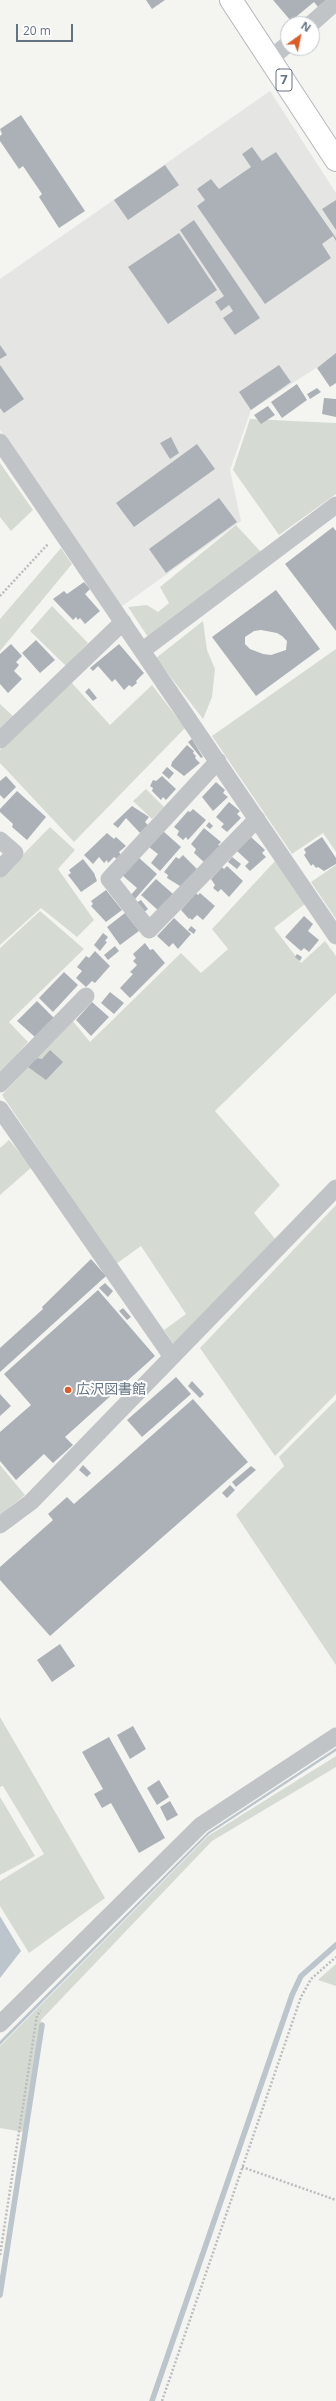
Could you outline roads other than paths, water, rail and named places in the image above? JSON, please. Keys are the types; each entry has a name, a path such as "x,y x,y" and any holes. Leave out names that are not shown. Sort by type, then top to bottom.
{"main road":[{"name":"7","path":"231,0 336,160"}],"street":[{"path":"320,16 336,2"},
{"path":"270,59 280,51"},
{"path":"0,442 143,650 336,936"},
{"path":"143,650 336,505"},
{"path":"0,740 123,622"},
{"path":"218,761 109,879 149,930 257,819"},
{"path":"0,840 15,853 0,868"},
{"path":"0,1084 86,996"},
{"path":"0,1109 172,1357"},
{"path":"0,1525 32,1502 336,1188"},
{"path":"0,2024 201,1825 336,1736"}],"waterway":[{"path":"152,2401 292,1995 301,1976 336,1945"},
{"path":"0,2295 42,2025"}],"place":[{"name":"広沢図書館","path":"68,1390"}]}
